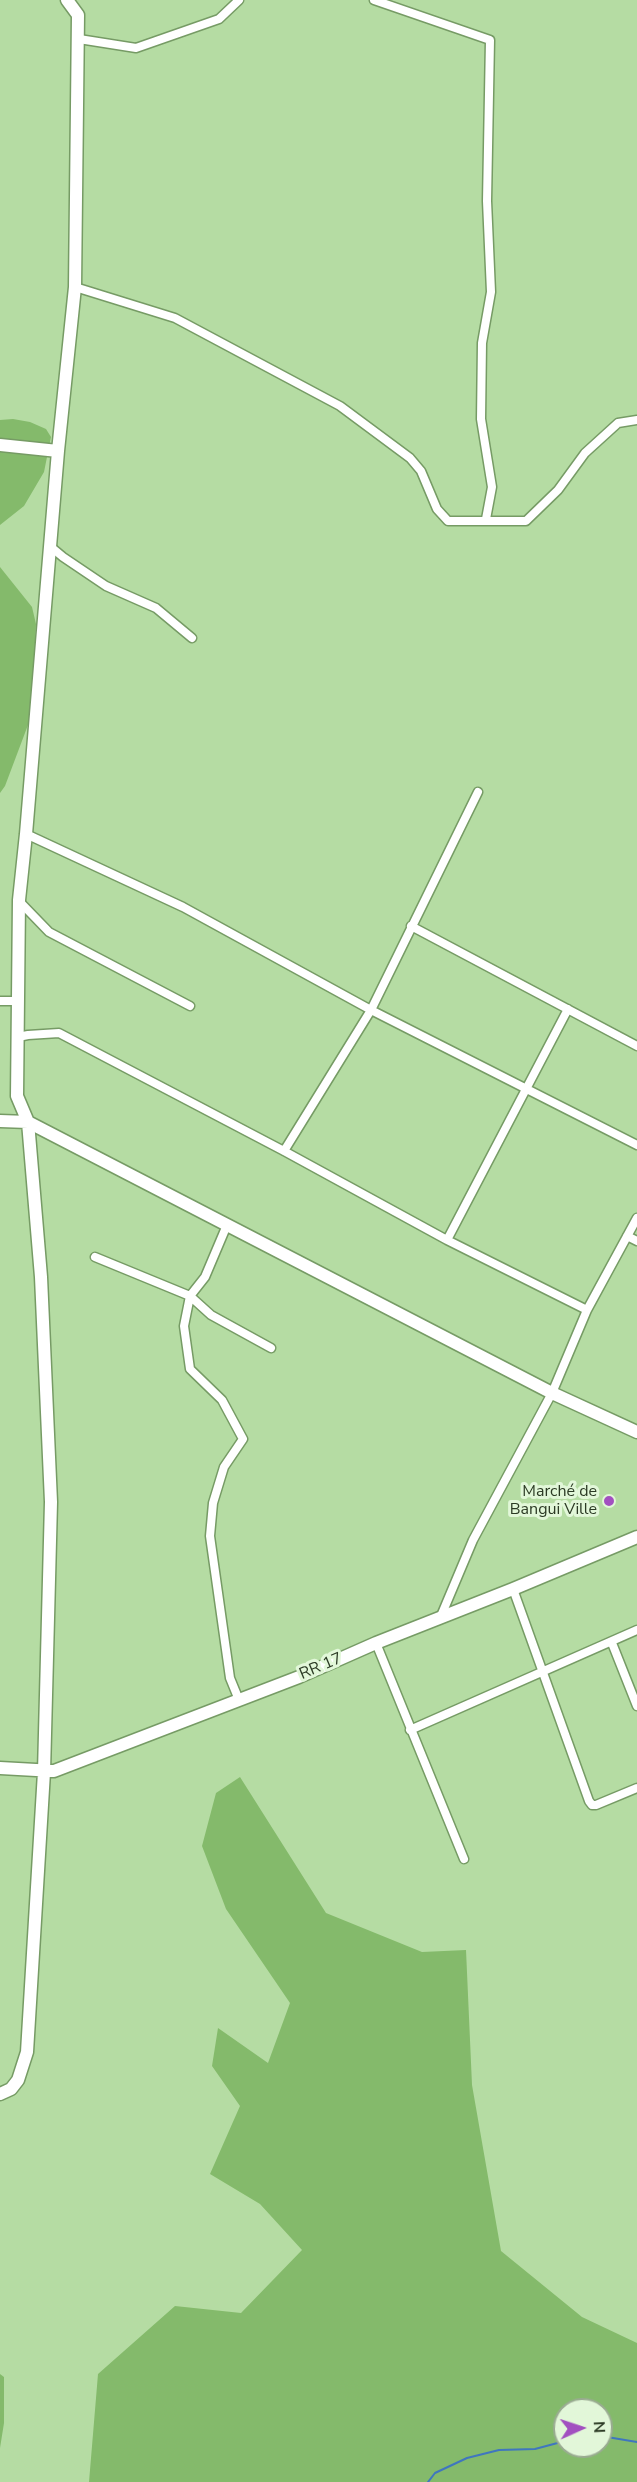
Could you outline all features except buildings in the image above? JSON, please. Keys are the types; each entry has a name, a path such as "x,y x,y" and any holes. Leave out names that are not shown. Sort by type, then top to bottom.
{"street":[{"path":"0,2094 11,2089 18,2080 27,2052 44,1772 51,1502 41,1276 28,1122 17,1096 19,900 58,451 75,287 79,39 78,15 67,0"},
{"path":"79,39 136,48 219,19 239,0"},
{"path":"374,0 490,40 487,201 491,292 482,354 481,420 492,488 486,519"},
{"path":"75,287 175,318 340,406 410,458 421,471 438,509 448,521 486,519 526,521 558,490 585,453 610,430 618,423 637,420"},
{"path":"0,445 58,451"},
{"path":"51,547 106,586 156,609 192,638"},
{"path":"284,1150 371,1010 478,792"},
{"path":"26,834 183,907 371,1010 637,1145"},
{"path":"19,900 49,932 190,1006"},
{"path":"411,926 637,1046"},
{"path":"0,1001 18,1002"},
{"path":"447,1240 568,1008"},
{"path":"18,1037 59,1033 284,1150 447,1240 586,1310"},
{"path":"0,1121 28,1122 552,1393 637,1432"},
{"path":"441,1616 472,1540 552,1393 586,1310 637,1218"},
{"path":"227,1225 205,1277 190,1296 184,1326 190,1369 222,1400 243,1439 224,1467 213,1503 210,1536 230,1678 239,1700"},
{"path":"627,1236 637,1240"},
{"path":"95,1257 190,1296 211,1315 271,1348"},
{"name":"RR 17","path":"0,1768 54,1771 239,1700 637,1537"},
{"path":"513,1589 592,1805 637,1788"},
{"path":"410,1730 637,1630"},
{"path":"612,1642 637,1706"},
{"path":"376,1643 464,1859"}],"green space":[{"path":"13,419 30,422 46,429 51,437 44,472 24,506 0,525 0,420"},
{"path":"0,567 32,607 36,624 31,717 5,786 0,793"},
{"path":"240,1777 326,1913 422,1952 466,1950 472,2085 501,2251 582,2317 637,2343 637,2482 89,2482 98,2374 175,2306 241,2313 302,2250 260,2204 210,2174 240,2106 212,2066 218,2028 268,2063 290,2003 226,1909 202,1846 216,1793"},
{"path":"0,2374 4,2377 4,2423 0,2448"}],"waterway":[{"path":"613,2438 637,2442"},
{"path":"428,2482 435,2473 467,2458 499,2450 535,2449 553,2444"}],"place":[{"name":"Marché de Bangui Ville","path":"609,1501"}]}
